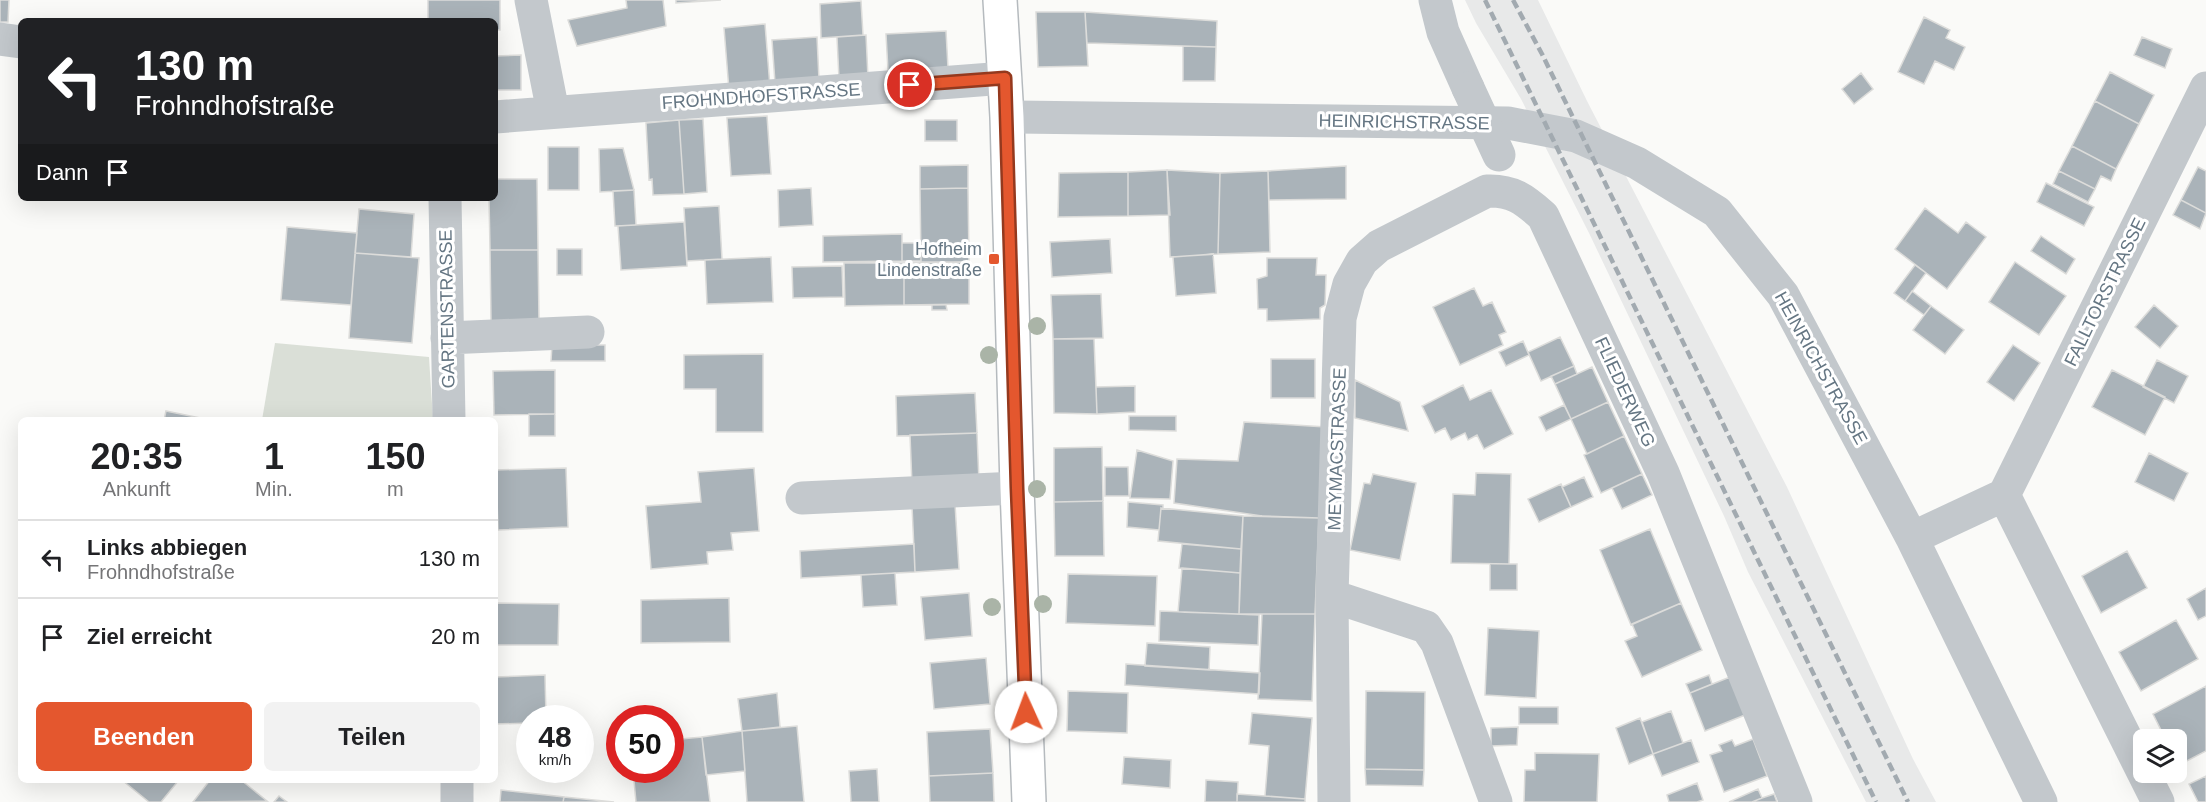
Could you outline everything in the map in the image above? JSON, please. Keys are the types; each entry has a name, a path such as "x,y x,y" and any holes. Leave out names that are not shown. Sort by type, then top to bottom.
{"main road":[{"path":"1000,0 1007,117 1017,488 1029,802"}],"street":[{"path":"531,0 553,112"},
{"path":"1435,0 1443,32 1499,155 1504,173 1504,190"},
{"path":"0,39 18,42"},
{"name":"FROHNDHOFSTRASSE","path":"498,117 1005,78"},
{"name":"FALLTORSTRASSE","path":"2004,495 2206,88"},
{"name":"HEINRICHSTRASSE","path":"1007,117 1508,123 1576,136 1638,163 1717,213 1783,295 1912,538 2041,802"},
{"name":"MEYMACSTRASSE","path":"1334,802 1332,596 1340,318 1349,284 1362,261 1379,246 1487,191 1504,190"},
{"name":"FLIEDERWEG","path":"1504,190 1527,202 1543,216 1663,473 1796,802"},
{"name":"GARTENSTRASSE","path":"445,201 449,417"},
{"path":"447,338 588,332"},
{"path":"802,498 1017,488"},
{"path":"1912,538 2004,495 2158,802"},
{"path":"1332,596 1426,627 1437,643 1496,802"},
{"path":"456,783 457,802"}],"shaded area":[{"path":"1465,0 1538,0 1587,101 1787,487 1913,759 1936,802 1866,802 1748,572 1724,516 1589,233 1521,99"},
{"path":"275,343 429,357 433,417 263,417"}],"building":[{"path":"0,0 9,0 8,22 0,22"},
{"path":"428,0 500,0 500,30 498,30 498,18 428,18"},
{"path":"626,0 663,0 666,26 577,46 568,20 627,8"},
{"path":"676,0 721,0 676,3"},
{"path":"861,1 863,35 821,38 820,4"},
{"path":"1036,12 1085,12 1088,66 1038,67"},
{"path":"1085,12 1217,21 1216,47 1087,43"},
{"path":"1924,17 1950,30 1946,38 1965,47 1954,70 1935,61 1924,84 1898,72"},
{"path":"765,24 770,87 729,90 724,28"},
{"path":"946,31 948,68 888,71 886,34"},
{"path":"866,35 868,78 839,79 837,37"},
{"path":"817,37 819,80 775,83 772,40"},
{"path":"2142,37 2172,49 2165,68 2134,55"},
{"path":"1183,46 1216,47 1215,81 1183,81"},
{"path":"521,55 521,90 498,90 498,56"},
{"path":"2110,72 2154,95 2139,124 2095,101"},
{"path":"1861,73 1873,89 1854,104 1842,89"},
{"path":"2095,101 2139,124 2116,169 2072,146"},
{"path":"767,116 771,174 731,176 727,118"},
{"path":"703,119 707,192 684,194 679,120"},
{"path":"679,120 684,194 653,195 652,179 649,180 646,123"},
{"path":"925,120 957,120 957,141 925,141"},
{"path":"2072,146 2116,169 2111,181 2101,176 2095,189 2059,171"},
{"path":"548,147 579,147 579,190 548,190"},
{"path":"623,148 634,190 600,192 599,149"},
{"path":"968,165 968,188 920,189 920,166"},
{"path":"1346,166 1346,199 1269,200 1268,171"},
{"path":"2198,167 2206,171 2206,213 2181,200"},
{"path":"1167,170 1170,215 1128,216 1128,172"},
{"path":"1167,170 1220,173 1218,254 1170,257"},
{"path":"1268,171 1270,252 1218,254 1220,173"},
{"path":"2059,171 2095,189 2088,202 2053,184"},
{"path":"1128,172 1128,216 1058,217 1059,173"},
{"path":"498,179 537,179 538,250 490,250 489,201 498,201"},
{"path":"2046,183 2094,207 2084,226 2037,202"},
{"path":"811,188 813,225 779,227 778,190"},
{"path":"968,188 969,262 921,262 920,189"},
{"path":"634,190 636,225 615,226 613,191"},
{"path":"2181,200 2206,213 2200,229 2173,215"},
{"path":"719,206 722,259 687,261 684,208"},
{"path":"1925,208 1958,233 1966,222 1986,237 1947,289 1895,249"},
{"path":"359,209 414,214 411,257 355,253"},
{"path":"684,222 687,266 621,270 618,226"},
{"path":"287,227 357,233 351,305 281,300"},
{"path":"902,234 902,261 823,262 823,236"},
{"path":"2041,236 2075,259 2066,274 2031,251"},
{"path":"1110,239 1112,273 1052,277 1050,242"},
{"path":"902,243 921,243 921,261 902,261"},
{"path":"557,249 582,249 582,275 557,275"},
{"path":"490,250 538,250 539,320 491,321"},
{"path":"355,253 419,258 412,343 349,338"},
{"path":"1213,254 1216,293 1176,296 1173,257"},
{"path":"771,257 773,302 707,304 705,260"},
{"path":"1267,258 1317,258 1316,275 1326,275 1325,305 1320,308 1320,319 1267,321 1267,309 1258,309 1257,279 1267,276"},
{"path":"969,262 969,304 904,305 904,263"},
{"path":"2015,262 2066,296 2039,335 1989,302"},
{"path":"844,263 904,263 904,305 845,306"},
{"path":"1915,265 1926,273 1905,301 1894,293"},
{"path":"842,266 843,297 793,298 792,267"},
{"path":"1474,288 1483,306 1492,302 1506,332 1499,335 1503,345 1460,365 1433,307"},
{"path":"1912,291 1931,306 1924,315 1905,301"},
{"path":"1101,294 1103,338 1053,339 1051,295"},
{"path":"932,305 946,305 947,310 932,310"},
{"path":"2154,305 2178,326 2160,348 2135,327"},
{"path":"1931,306 1964,330 1945,354 1913,330"},
{"path":"1560,337 1574,366 1541,381 1528,352"},
{"path":"1053,339 1094,339 1097,414 1054,413"},
{"path":"1523,341 1529,355 1506,366 1499,352"},
{"path":"552,345 605,345 605,361 551,361"},
{"path":"2013,345 2040,363 2014,401 1987,382"},
{"path":"763,354 763,432 716,432 716,389 684,389 684,355"},
{"path":"1271,359 1315,359 1315,398 1271,398"},
{"path":"2157,360 2188,376 2174,403 2143,387"},
{"path":"1574,366 1577,374 1555,384 1551,376"},
{"path":"1592,367 1608,402 1571,419 1555,384"},
{"path":"555,370 555,414 494,415 493,371"},
{"path":"2112,370 2165,397 2145,435 2092,407"},
{"path":"1355,380 1400,402 1408,431 1355,418"},
{"path":"1463,385 1470,400 1491,390 1513,434 1484,449 1477,435 1468,440 1465,433 1451,440 1445,428 1435,433 1422,406"},
{"path":"1135,386 1135,412 1097,414 1096,387"},
{"path":"975,393 977,433 897,436 896,396"},
{"path":"1608,402 1624,436 1587,454 1571,419"},
{"path":"1564,405 1571,419 1546,431 1539,417"},
{"path":"166,411 195,417 165,417"},
{"path":"529,414 555,414 555,436 529,436"},
{"path":"1129,416 1176,416 1176,431 1129,430"},
{"path":"1244,422 1326,427 1319,518 1262,516 1174,503 1177,459 1238,461"},
{"path":"977,433 979,482 912,485 910,435"},
{"path":"1624,436 1642,474 1601,493 1584,455"},
{"path":"1102,447 1103,501 1054,502 1054,448"},
{"path":"1137,450 1173,461 1170,499 1130,498"},
{"path":"2149,453 2188,473 2174,501 2135,482"},
{"path":"1105,467 1128,467 1129,496 1105,496"},
{"path":"566,468 568,527 498,530 498,470"},
{"path":"754,468 759,531 731,533 733,550 707,552 708,564 651,569 646,506 701,502 698,472"},
{"path":"1476,473 1511,474 1509,564 1451,563 1453,494 1475,495"},
{"path":"1373,474 1416,483 1400,560 1350,550 1364,483 1370,484"},
{"path":"1642,474 1652,495 1622,509 1612,488"},
{"path":"1584,477 1593,497 1571,507 1562,487"},
{"path":"1561,484 1571,507 1539,522 1528,499"},
{"path":"1103,501 1104,556 1055,556 1054,502"},
{"path":"1128,502 1163,505 1159,530 1127,527"},
{"path":"955,504 959,569 915,572 912,506"},
{"path":"1161,508 1243,516 1241,549 1158,541"},
{"path":"1243,516 1319,518 1315,614 1239,614"},
{"path":"1650,529 1681,603 1631,625 1600,550"},
{"path":"914,544 915,572 801,578 800,551"},
{"path":"1182,544 1241,549 1240,573 1179,568"},
{"path":"2127,551 2147,588 2101,613 2082,576"},
{"path":"1490,564 1517,564 1517,590 1490,590"},
{"path":"1182,568 1240,573 1239,614 1178,612"},
{"path":"895,573 897,605 863,607 861,575"},
{"path":"1068,574 1157,576 1155,626 1066,623"},
{"path":"2206,588 2206,616 2198,620 2187,599"},
{"path":"969,593 972,636 925,640 921,597"},
{"path":"729,598 730,642 641,643 641,600"},
{"path":"498,603 559,604 558,645 498,645"},
{"path":"1681,603 1702,650 1642,677 1625,641 1637,636 1632,624"},
{"path":"1160,611 1259,615 1258,645 1159,641"},
{"path":"1262,614 1315,614 1312,701 1258,699"},
{"path":"2176,620 2198,659 2141,691 2119,652"},
{"path":"1488,628 1539,631 1536,698 1485,695"},
{"path":"1147,643 1210,647 1209,670 1145,666"},
{"path":"986,658 990,704 934,709 930,663"},
{"path":"1126,664 1260,673 1259,694 1125,685"},
{"path":"545,675 546,705 516,705 516,723 498,724 498,677"},
{"path":"1709,675 1712,684 1690,693 1686,684"},
{"path":"1730,677 1745,715 1705,731 1690,693"},
{"path":"2206,686 2206,751 2187,761 2187,729 2160,729 2153,714"},
{"path":"1068,691 1128,693 1127,733 1067,731"},
{"path":"1366,691 1425,692 1424,770 1365,769"},
{"path":"777,693 780,727 742,731 738,699"},
{"path":"1519,707 1558,707 1558,724 1519,724"},
{"path":"1671,711 1683,743 1653,754 1642,722"},
{"path":"1252,713 1312,718 1305,799 1265,796 1269,746 1249,744"},
{"path":"1640,718 1653,754 1629,764 1616,728"},
{"path":"797,726 804,802 747,802 742,731"},
{"path":"1518,727 1517,745 1491,746 1491,728"},
{"path":"990,729 993,773 929,776 927,732"},
{"path":"742,731 745,771 706,775 702,737"},
{"path":"702,737 710,802 636,802 634,783 684,783 684,739"},
{"path":"1753,739 1767,776 1724,792 1710,755 1722,751 1719,745 1732,740 1735,746"},
{"path":"1691,740 1699,762 1662,776 1653,754"},
{"path":"1535,753 1599,754 1597,802 1524,802 1525,770 1535,770"},
{"path":"1124,757 1171,760 1170,788 1122,784"},
{"path":"877,769 879,802 851,802 849,771"},
{"path":"1365,769 1424,770 1423,786 1366,785"},
{"path":"993,773 994,802 930,802 929,776"},
{"path":"2206,776 2206,802 2198,802 2189,784"},
{"path":"1206,780 1238,782 1237,802 1205,802"},
{"path":"126,783 177,783 161,802 149,802"},
{"path":"208,783 245,783 267,801 193,802"},
{"path":"1697,783 1703,800 1669,802 1667,795"},
{"path":"1758,789 1762,798 1752,802 1729,802"},
{"path":"501,790 564,797 563,802 500,802"},
{"path":"1237,794 1305,799 1305,802 1237,802"},
{"path":"1774,794 1777,802 1752,802 1762,798"},
{"path":"279,796 287,802 274,802"},
{"path":"564,797 614,802 563,802"}],"railway":[{"path":"1485,0 1876,802"},
{"path":"1513,0 1542,54 1908,802"}],"place":[{"name":"Hofheim Lindenstraße","path":"994,259"}],"route":[{"path":"910,85 1005,78 1026,712"}]}
